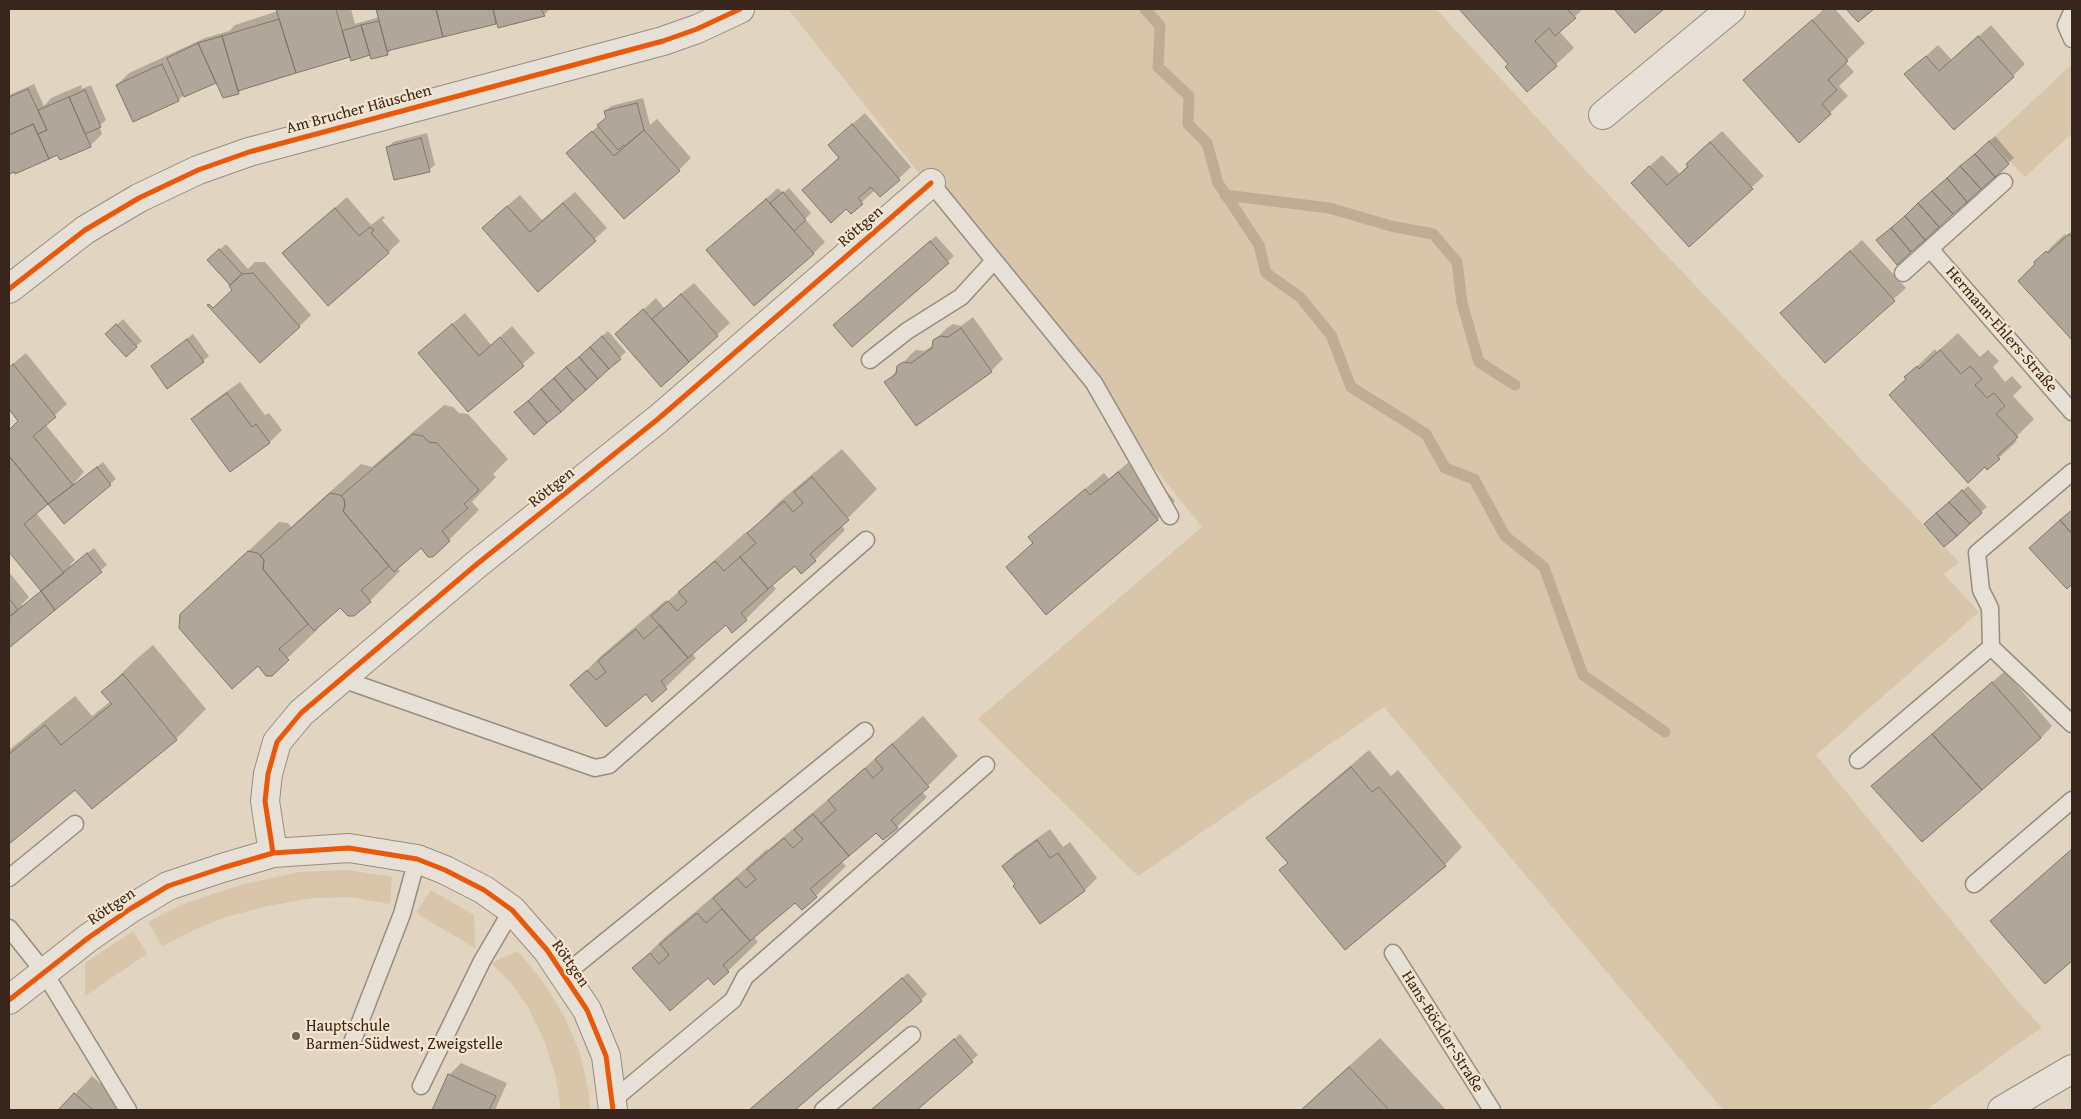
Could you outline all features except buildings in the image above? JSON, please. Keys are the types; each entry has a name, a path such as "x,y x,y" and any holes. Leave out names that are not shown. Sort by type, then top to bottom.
{"street":[{"name":"Am Brucher Häuschen","path":"9,289 85,230 139,198 198,170 249,152 663,41 696,29 740,9"},
{"path":"1603,115 1731,9"},
{"name":"Röttgen","path":"273,852 265,801 268,774 277,742 301,713 477,564 658,419 931,183"},
{"name":"Röttgen","path":"9,1000 130,909 168,886 273,852 349,848 417,859 445,870 484,890 512,910 547,950 587,1010 606,1056 613,1105"},
{"path":"2002,1110 2072,1069"}],"lane":[{"path":"2072,12 2066,25 2072,39"},
{"path":"1903,273 2004,182"},
{"path":"931,183 1094,383 1170,516"},
{"name":"Hermann-Ehlers-Straße","path":"1930,249 2072,412"},
{"path":"870,360 907,331 961,298 994,262"},
{"path":"2072,472 1977,553 1981,590 1990,608 1991,647 2072,724"},
{"path":"342,678 595,768 609,765 866,540"},
{"path":"1858,760 1991,647"},
{"path":"564,975 865,731"},
{"path":"613,1105 733,1000 745,977 986,765"},
{"path":"1974,884 2072,800"},
{"path":"9,878 75,824"},
{"path":"352,1040 402,914 417,859"},
{"path":"420,1086 482,961 512,910"},
{"path":"9,928 44,972 128,1110"},
{"name":"Hans-Böckler-Straße","path":"1393,953 1492,1110"},
{"path":"823,1110 912,1035"}],"shaded area":[{"path":"788,9 1436,9 1589,174 1959,562 1944,574 1979,612 1816,755 2018,1002 2042,1027 1926,1110 1723,1110 1384,707 1138,876 978,719 1202,527"},
{"path":"2072,64 2072,133 2025,177 1990,141"},
{"path":"348,870 392,877 390,904 349,897 312,898 268,906 226,917 162,946 148,922 181,905 240,885 299,872"},
{"path":"431,890 474,915 475,948 416,913"},
{"path":"133,931 147,954 85,996 85,963"},
{"path":"518,951 544,983 565,1018 580,1053 589,1093 590,1110 561,1110 555,1074 544,1040 527,1005 511,983 491,963"}],"waterway":[{"path":"1145,9 1160,26 1158,67 1189,96 1188,124 1207,143 1218,183 1259,245 1266,273 1300,297 1331,335 1351,387 1426,434 1445,468 1474,479 1505,536 1544,567 1583,675 1665,732"},
{"path":"1225,195 1329,208 1391,226 1433,234 1457,262 1462,303 1479,362 1515,385"}],"cycle path":[{"path":"9,289 85,230 139,198 198,170 249,152 663,41 697,29 740,9"},
{"path":"273,853 265,801 268,774 277,742 301,713 477,564 658,419 931,183"},
{"path":"9,1000 88,938 168,886 273,853 349,848 417,859 445,870 484,890 512,910 547,950 587,1010 606,1056 613,1110"}],"place":[{"name":"Hauptschule Barmen-Südwest, Zweigstelle","path":"296,1036"}]}
